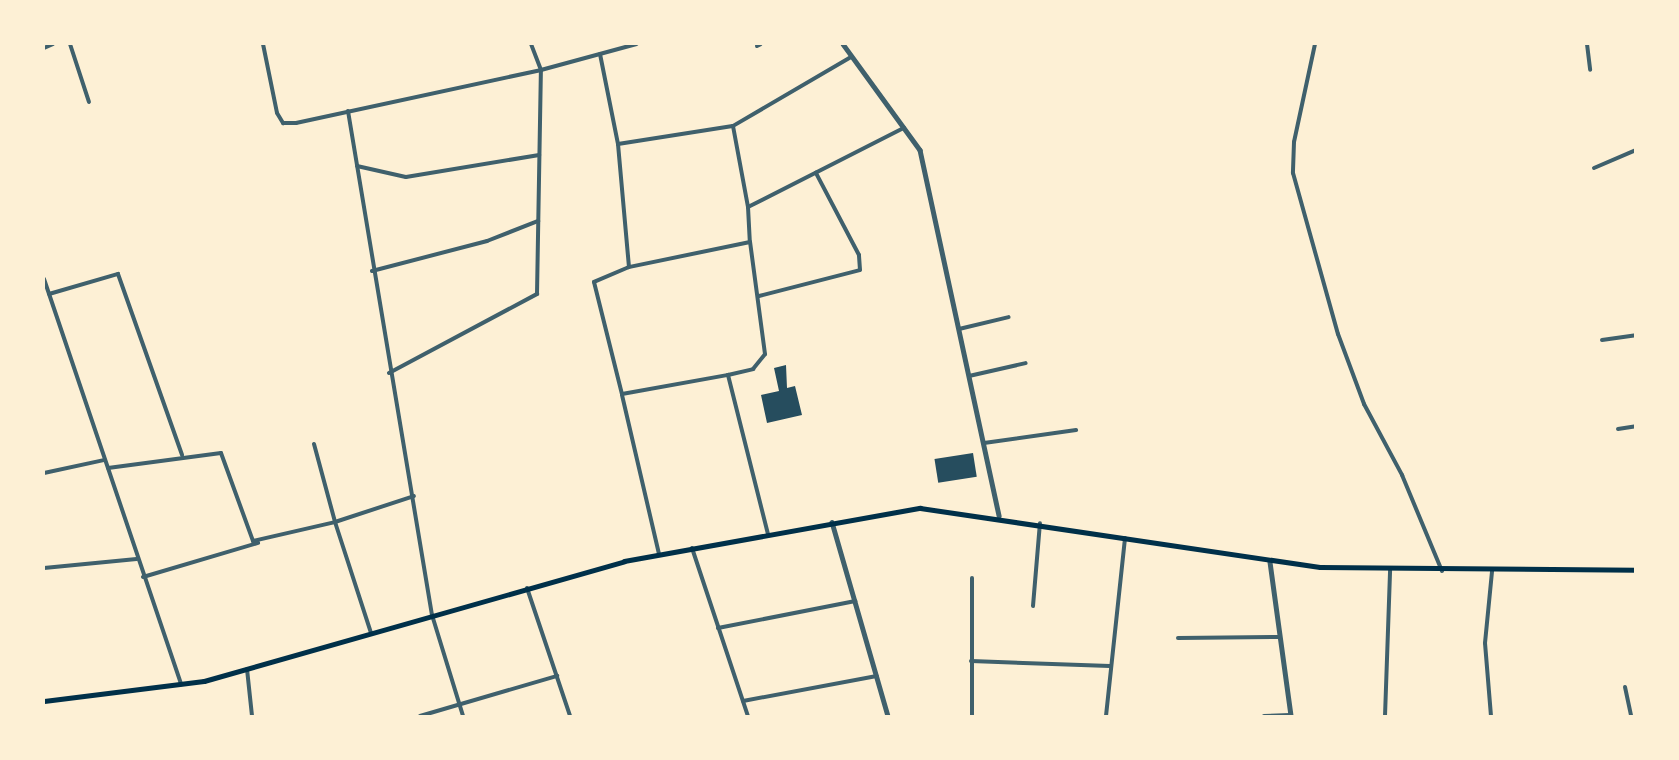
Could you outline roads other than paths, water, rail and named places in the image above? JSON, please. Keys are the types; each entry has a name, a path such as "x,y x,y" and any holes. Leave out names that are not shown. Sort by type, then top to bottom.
{"main road":[{"path":"44,700 182,685 247,669 527,588 659,554 920,508 999,516 1270,562 1390,570 1635,570"}],"street":[{"path":"44,48 53,44"},
{"path":"70,44 89,102"},
{"path":"263,44 283,123 541,70 624,45 637,44"},
{"path":"388,373 537,294 541,70 531,44"},
{"path":"843,44 920,150 999,516"},
{"path":"1315,44 1294,142 1293,172 1338,334 1364,404 1402,475 1442,571"},
{"path":"1587,44 1590,70"},
{"path":"600,54 618,144 629,267"},
{"path":"618,144 733,126 851,57"},
{"path":"348,111 388,373 414,496 432,615 463,717"},
{"path":"622,394 728,375 764,362 759,296 750,242 748,207 733,126"},
{"path":"748,207 905,128"},
{"path":"1594,168 1635,150"},
{"path":"357,166 406,177 539,155"},
{"path":"759,296 860,270 859,255 816,173"},
{"path":"372,271 487,241 538,221"},
{"path":"659,554 594,282 629,267 750,242"},
{"path":"49,294 118,274 182,455"},
{"path":"44,279 143,577 182,685"},
{"path":"959,330 1009,317"},
{"path":"1602,340 1635,335"},
{"path":"969,376 1026,363"},
{"path":"728,375 768,534"},
{"path":"1618,429 1635,426"},
{"path":"984,443 1077,429"},
{"path":"314,444 335,522 370,633"},
{"path":"108,468 182,455 221,453 250,537 258,542"},
{"path":"44,473 104,460"},
{"path":"143,577 258,542 335,522 414,496"},
{"path":"831,522 878,676 888,717"},
{"path":"1033,606 1040,523"},
{"path":"1106,717 1125,537"},
{"path":"692,548 748,717"},
{"path":"44,568 137,559"},
{"path":"1264,717 1290,716 1270,562"},
{"path":"1385,717 1390,570"},
{"path":"1491,571 1485,643 1491,717"},
{"path":"972,578 972,717"},
{"path":"527,588 570,717"},
{"path":"718,628 855,601"},
{"path":"1178,638 1280,637"},
{"path":"971,661 1110,666"},
{"path":"247,669 252,717"},
{"path":"420,717 557,676"},
{"path":"743,701 878,676"},
{"path":"1625,687 1631,717"}]}
